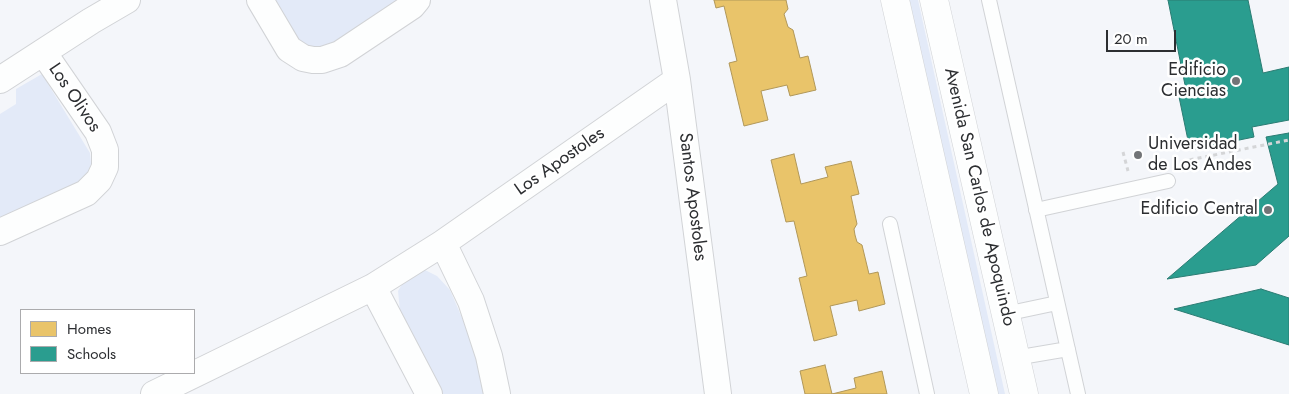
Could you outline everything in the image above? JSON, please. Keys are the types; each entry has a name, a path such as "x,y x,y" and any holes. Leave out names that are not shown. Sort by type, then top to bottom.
{"street":[{"name":"Los Olivos","path":"0,80 127,0"},
{"path":"260,0 289,48 303,58 313,60 322,60 340,54 412,6 417,0"},
{"name":"Santos Apostoles","path":"663,0 677,80 718,394"},
{"path":"895,0 984,394"},
{"name":"Avenida San Carlos de Apoquindo","path":"934,0 1024,394"},
{"name":"Los Olivos","path":"0,232 86,193 100,180 105,167 105,150 98,132 43,52"},
{"name":"Los Apostoles","path":"195,374 373,287 443,243 677,80"},
{"path":"443,243 471,301 489,356 497,394"},
{"path":"373,287 429,394"},
{"name":"Los Apostoles","path":"154,394 195,374"}],"lane":[{"path":"989,0 1078,394"},
{"path":"1036,210 1168,181"},
{"path":"890,224 926,394"},
{"path":"1005,314 1057,303"},
{"path":"1015,358 1068,350"}],"path":[{"path":"1267,144 1289,140"},
{"path":"1124,152 1128,172"}],"shaded area":[{"path":"275,0 400,0 340,40 320,48 305,45 294,35"},
{"path":"903,0 918,0 1005,394 991,394"},
{"path":"42,74 90,153 91,164 89,171 80,183 0,218 0,114 16,104 16,89"},
{"path":"425,270 437,276 450,290 472,341 487,394 442,394 400,311 398,291 404,281"}],"building: Homes":[{"path":"714,0 786,0 788,9 784,14 788,27 793,30 800,58 808,56 816,90 790,96 787,85 761,91 768,120 744,126 729,63 737,61 724,6 716,8"},
{"path":"794,154 801,184 828,177 825,167 851,161 859,194 851,196 857,224 854,229 855,235 857,242 862,245 869,274 878,272 885,304 859,311 857,300 830,306 837,335 814,341 799,278 807,276 794,221 786,222 771,160"},
{"path":"825,365 832,394 805,394 800,371"},
{"path":"882,371 887,394 832,394 856,388 854,378"}],"building: Schools":[{"name":"Edificio Ciencias","path":"1168,0 1248,0 1263,73 1289,67 1289,120 1252,127 1254,137 1190,150 1178,92 1186,90"},
{"name":"Edificio Central","path":"1289,133 1289,236 1256,265 1167,279 1278,184 1266,137"},
{"path":"1261,289 1289,298 1289,345 1174,309"}],"place":[{"name":"Edificio Ciencias","path":"1236,81"},
{"name":"Universidad de Los Andes","path":"1138,155"},
{"name":"Edificio Central","path":"1268,210"}]}
